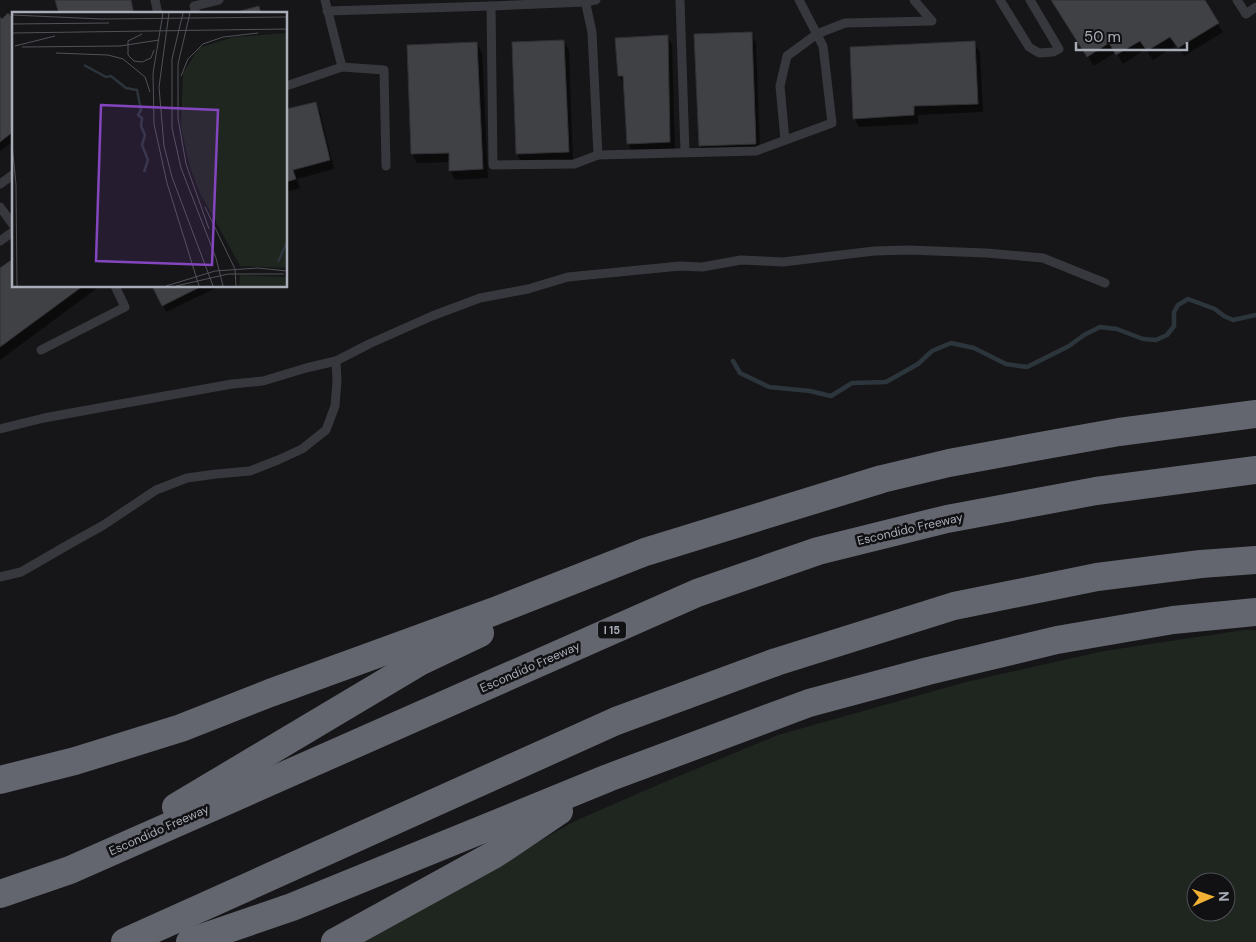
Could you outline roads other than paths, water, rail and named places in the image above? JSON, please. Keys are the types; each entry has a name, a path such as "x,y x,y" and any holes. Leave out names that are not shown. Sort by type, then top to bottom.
{"highway":[{"path":"0,780 75,761 181,728 495,611 645,552 882,479 949,463 1119,432 1256,414"},
{"name":"Escondido Freeway","path":"0,894 70,870 697,593 818,551 947,519 1096,491 1256,470"},
{"path":"70,870 421,661 566,592 707,532"},
{"path":"125,942 616,721 776,662 954,606 1097,577 1201,564 1256,560"},
{"path":"190,942 292,907 608,778 809,703 928,671 1057,640 1173,620 1248,613"},
{"path":"335,942 495,854 608,778"}],"lane":[{"path":"196,12 194,6 219,0"},
{"path":"325,0 342,67"},
{"path":"327,11 490,6 596,0"},
{"path":"680,0 685,152"},
{"path":"490,6 493,165 574,164 598,155 756,151 832,123 823,46 799,0"},
{"path":"785,140 780,86 787,56 817,34 845,23 932,21 914,0"},
{"path":"1000,0 1029,47 1039,53 1053,52 1059,49 1030,0"},
{"path":"1237,0 1246,14 1256,7"},
{"path":"585,1 592,32 598,155"},
{"path":"288,85 342,67 384,70 386,166"},
{"path":"0,184 12,175"},
{"path":"0,207 12,223"},
{"path":"0,241 12,232"},
{"path":"0,429 44,418 117,404 232,384 263,381 336,361 432,316 480,298 528,289 568,276 680,266 702,267 741,260 784,262 874,251 908,250 986,253 1043,258 1105,283"},
{"path":"41,350 125,307 116,288"},
{"path":"0,576 21,572 102,526 156,490 187,478 250,471 302,449 326,430 335,406 336,361"}],"waterway":[{"path":"733,361 740,373 769,387 810,391 831,396 852,383 886,382 918,364 932,351 951,343 974,348 1006,364 1027,367 1069,346 1084,335 1100,327 1117,329 1143,339 1156,340 1167,335 1174,326 1174,312 1178,305 1188,299 1215,309 1233,320 1256,315"}]}
